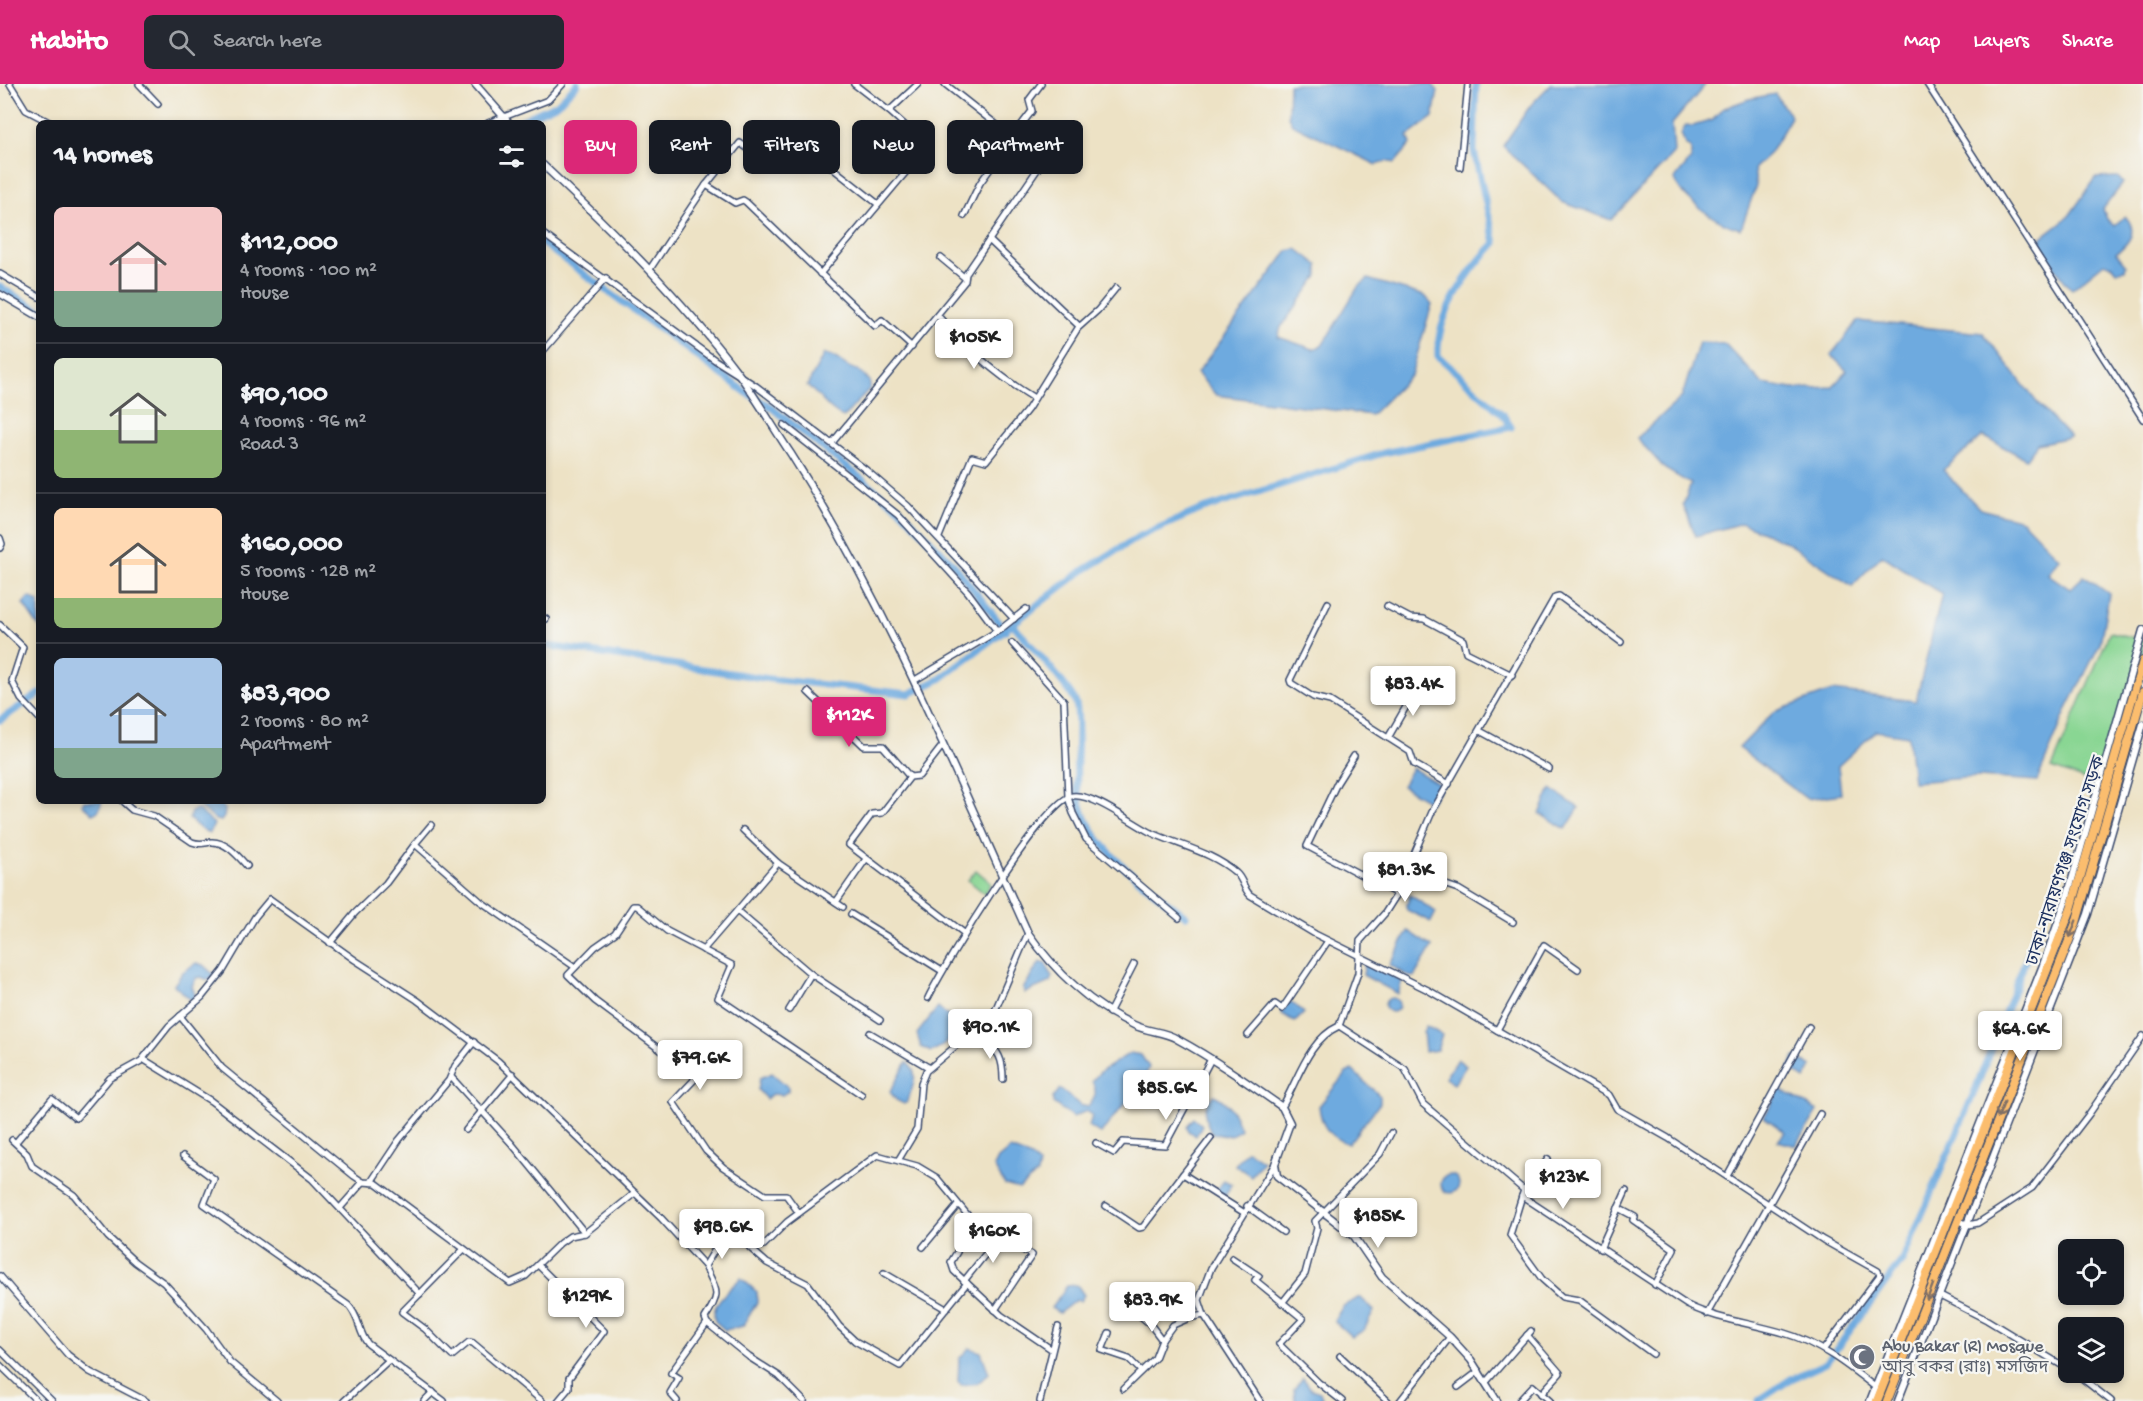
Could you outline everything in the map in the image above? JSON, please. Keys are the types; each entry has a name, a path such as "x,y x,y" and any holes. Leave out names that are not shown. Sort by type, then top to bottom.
{"main road":[{"name":"ঢাকা-নারায়ণগঞ্জ সংযোগ সড়ক","path":"1877,1401 2071,909 2143,661"},
{"name":"ঢাকা-নারায়ণগঞ্জ সংযোগ সড়ক","path":"1887,1401 2076,923 2143,692"}],"street":[{"path":"10,84 26,110 45,120"},
{"path":"139,84 158,104"},
{"path":"475,84 506,120"},
{"path":"494,120 548,100 563,84"},
{"path":"820,274 928,146 890,111 855,84"},
{"path":"890,111 918,84"},
{"path":"945,84 987,120"},
{"path":"1025,120 1032,111 1029,100 1041,84"},
{"path":"1460,167 1468,84"},
{"path":"1927,84 2143,419"},
{"path":"650,269 706,185 738,143 768,163 791,136 878,204"},
{"path":"546,168 650,269 738,374 765,414 834,525 916,682 1028,933 1067,980 1108,1013 1136,1026 1166,1034 1211,1059 1282,1107 1290,1124 1274,1171 1282,1181 1354,1236 1382,1277 1450,1337 1479,1371 1497,1401"},
{"path":"964,216 986,174"},
{"path":"832,443 938,316 1034,174"},
{"path":"706,185 735,203 743,200 746,202 875,326 882,320 912,347"},
{"path":"546,236 832,443 908,506 939,537 1012,620"},
{"path":"989,240 1079,326"},
{"path":"941,258 965,278"},
{"path":"0,274 36,295"},
{"path":"546,348 605,280"},
{"path":"939,537 972,456 986,461 1034,398 1079,326 1098,310 1116,288"},
{"path":"0,294 36,316"},
{"path":"938,316 966,348 1000,377 1034,398"},
{"path":"784,425 898,515 999,630"},
{"path":"0,538 3,544 0,548"},
{"path":"1282,1107 1303,1064 1331,1029 1339,1026 1359,973 1358,956 1363,937 1385,913 1397,894 1405,871 1449,784 1557,596 1621,642"},
{"path":"1328,603 1290,680 1291,683 1313,697 1330,701 1410,752 1414,764 1449,784"},
{"path":"1388,606 1410,618 1424,619 1463,640 1466,652 1512,675"},
{"path":"916,682 999,630 1026,609"},
{"path":"0,625 23,647 12,681 21,699 36,715"},
{"path":"1870,1401 2043,965 2067,897 2143,630"},
{"path":"1012,643 1064,701 1070,797 1073,813 1089,843 1179,918"},
{"path":"1388,738 1419,684"},
{"path":"808,692 864,746 883,746 910,777"},
{"path":"1899,1401 2088,914 2143,724"},
{"path":"1480,731 1549,769"},
{"path":"943,745 919,776 910,777 882,813 872,814 850,843 866,859 964,933"},
{"path":"1354,756 1337,783 1306,846 1397,894"},
{"path":"928,998 964,933 1002,876 1048,816 1070,797 1085,797 1156,835 1218,860 1236,873 1250,895 1328,941 1497,1030 1609,1095 1614,1108 1668,1138 1880,1272 1877,1281 1861,1297 1824,1349"},
{"path":"125,804 132,810 154,816 192,842 199,844 217,842 225,845 247,866"},
{"path":"330,943 355,913 386,884 431,825"},
{"path":"743,830 778,863 843,907"},
{"path":"415,844 480,901 575,967"},
{"path":"836,902 866,859"},
{"path":"704,950 778,863"},
{"path":"1405,871 1458,889 1513,922"},
{"path":"275,1400 230,1362 206,1329 164,1283 108,1238 74,1195 32,1166 27,1154 14,1141 52,1099 76,1118 110,1078 143,1059 217,979 267,901 274,901 330,943 417,999 513,1074 635,1193 705,1266 717,1285 717,1294 705,1318 707,1323 749,1357 779,1376 804,1401"},
{"path":"799,1213 786,1195 765,1195 723,1167 706,1151 673,1102 694,1080 694,1075 595,1001 568,977 595,947 615,933 635,906 668,932 732,965 718,998 862,1095"},
{"path":"737,911 812,974 880,1020"},
{"path":"851,914 942,971"},
{"path":"900,1159 917,1129 921,1083 928,1067 963,1040 978,1042 983,1039 1028,933"},
{"path":"1248,1035 1275,1004 1282,1009 1328,941"},
{"path":"1497,1030 1544,945 1578,969"},
{"path":"1108,1013 1134,963"},
{"path":"789,1010 812,974"},
{"path":"180,1017 222,1068 363,1182 371,1182 412,1208 510,1282 526,1276 560,1243 570,1236 585,1233 635,1193"},
{"path":"1339,1026 1405,1069 1423,1104 1524,1190"},
{"path":"1727,1176 1809,1027"},
{"path":"870,1033 928,1067"},
{"path":"1958,1220 1968,1225 1978,1223 2032,1188 2143,1036"},
{"path":"983,1039 999,1053 1003,1062 1003,1079"},
{"path":"371,1182 399,1140 451,1077 455,1066 474,1042"},
{"path":"143,1059 224,1110 312,1179 420,1294"},
{"path":"1096,1143 1114,1153 1123,1142 1166,1145 1211,1059"},
{"path":"466,1130 513,1074"},
{"path":"451,1077 585,1233"},
{"path":"1707,1314 1820,1114"},
{"path":"1282,1303 1305,1274 1317,1228 1315,1221 1321,1212 1380,1154 1391,1133"},
{"path":"1106,1206 1139,1228 1143,1227 1211,1138"},
{"path":"705,1266 714,1251 727,1239 736,1238 753,1248 764,1245 799,1213 877,1155 900,1159 937,1178 975,1224 986,1230 1004,1232 1022,1245 1019,1248 1032,1255 995,1310"},
{"path":"183,1156 214,1179 204,1204 348,1305 356,1313 364,1338 389,1360 444,1401"},
{"path":"1548,1159 1524,1190 1510,1235 1542,1279 1562,1298 1579,1300 1653,1354"},
{"path":"1260,1401 1204,1315 1199,1300 1202,1289 1245,1209 1275,1164"},
{"path":"1183,1174 1283,1232"},
{"path":"340,1208 363,1182"},
{"path":"1600,1249 1626,1191"},
{"path":"1522,1197 1655,1285 1707,1314 1786,1333 1824,1349 1875,1387"},
{"path":"923,1247 958,1205"},
{"path":"1618,1208 1635,1217 1633,1220 1674,1250 1655,1285"},
{"path":"747,1245 766,1263 802,1280 814,1291 846,1334 865,1349 895,1365 903,1365 1004,1232"},
{"path":"464,1249 402,1312 425,1329 452,1356 469,1342 473,1343 542,1401"},
{"path":"957,1251 951,1265 965,1282 995,1310 1051,1349"},
{"path":"1232,1258 1259,1276 1255,1281 1303,1320 1279,1344 1318,1383 1342,1401"},
{"path":"538,1265 604,1331 569,1378 569,1388 558,1401"},
{"path":"884,1273 946,1309"},
{"path":"0,1276 68,1355 90,1372 146,1401"},
{"path":"1114,1294 1150,1324 1162,1340"},
{"path":"1940,1296 1988,1320 2058,1363"},
{"path":"1123,1389 1155,1358 1162,1340 1173,1325 1204,1315"},
{"path":"677,1401 669,1393 679,1378 671,1372 707,1323"},
{"path":"1040,1401 1058,1327"},
{"path":"1109,1333 1102,1350 1130,1359 1141,1371"},
{"path":"1486,1382 1529,1333 1560,1373 1541,1394"},
{"path":"1400,1401 1450,1337"},
{"path":"0,1350 52,1401"},
{"path":"1340,1356 1388,1401"},
{"path":"344,1401 389,1360"},
{"path":"0,1365 37,1401"},
{"path":"1458,1387 1479,1371"},
{"path":"2088,1383 2111,1401"},
{"path":"1519,1401 1533,1386 1550,1401"},
{"path":"424,1401 433,1392"}],"green space":[{"path":"2110,632 2143,640 2143,658 2107,788 2052,768"},
{"path":"976,870 991,883 985,894 968,880"}],"water":[{"path":"1289,84 1432,84 1438,91 1433,117 1408,136 1411,144 1395,163 1387,161 1377,165 1292,124 1288,116"},
{"path":"1551,84 1705,85 1672,124 1674,153 1611,220 1562,202 1503,146 1530,106"},
{"path":"1775,94 1791,117 1770,153 1754,168 1756,186 1741,229 1712,217 1679,188 1674,180 1691,159 1691,149 1685,144 1681,134 1686,125 1693,126 1713,120 1722,109 1749,99"},
{"path":"2118,177 2123,183 2103,209 2107,219 2114,226 2125,216 2129,221 2131,236 2116,253 2126,265 2125,270 2117,271 2113,266 2104,263 2072,289 2040,245 2042,237 2069,216 2096,178"},
{"path":"1297,249 1318,265 1318,276 1281,327 1278,337 1313,349 1322,346 1358,287 1368,279 1425,296 1432,304 1411,375 1371,415 1216,395 1197,373 1288,251"},
{"path":"1858,321 1983,333 2039,405 2070,437 2037,444 2026,459 1983,436 1943,470 1980,509 2022,520 2059,558 2048,574 2070,589 2084,576 2109,594 2100,644 2067,709 2037,781 1978,777 1913,782 1908,736 1876,731 1838,766 1841,794 1807,799 1739,748 1774,712 1832,691 1916,701 1942,594 1882,555 1852,586 1788,543 1742,523 1696,536 1683,505 1691,484 1665,469 1637,438 1682,397 1699,342 1725,344 1763,384 1793,389 1832,387 1847,371 1831,355"},
{"path":"824,354 858,370 870,381 870,388 844,417 834,412 807,386"},
{"path":"29,597 36,600 36,623 23,604"},
{"path":"1412,768 1439,784 1440,788 1431,803 1402,786"},
{"path":"1551,789 1579,808 1566,829 1540,814"},
{"path":"82,804 101,804 99,810 93,814"},
{"path":"200,804 219,804 225,809 224,817 221,821 216,820 200,807"},
{"path":"197,809 214,824 210,833 202,830 189,819 191,812"},
{"path":"1410,895 1436,912 1431,922 1407,910"},
{"path":"1408,931 1432,947 1414,977 1390,965"},
{"path":"1040,962 1046,964 1052,976 1050,982 1025,993 1023,989"},
{"path":"1365,962 1402,981 1398,994 1363,975"},
{"path":"196,963 203,965 214,975 208,980 201,977 196,978 192,986 195,995 192,1001 174,985 183,972"},
{"path":"1392,998 1397,1000 1399,1005 1397,1010 1392,1012 1387,1010 1385,1005 1387,1000"},
{"path":"1290,1001 1304,1013 1295,1022 1281,1013"},
{"path":"938,1007 960,1027 944,1045 931,1052 921,1047 917,1034"},
{"path":"1426,1026 1442,1035 1437,1050 1425,1052 1423,1032"},
{"path":"1130,1053 1141,1055 1149,1067 1133,1094 1101,1134 1089,1126 1092,1116 1086,1111 1073,1117 1053,1103 1053,1098 1060,1089 1081,1106 1088,1106 1095,1094 1092,1081 1100,1072"},
{"path":"1795,1057 1812,1067 1805,1079 1789,1068"},
{"path":"1457,1059 1466,1066 1454,1084 1445,1078"},
{"path":"907,1062 914,1071 914,1081 907,1102 904,1104 896,1100 890,1092"},
{"path":"1352,1070 1380,1096 1380,1103 1348,1144 1327,1130 1319,1106 1346,1073"},
{"path":"772,1073 788,1087 788,1091 782,1095 772,1094 766,1099 758,1090 760,1078"},
{"path":"1780,1089 1818,1111 1796,1146 1778,1141 1785,1132 1764,1117"},
{"path":"1214,1095 1224,1101 1233,1113 1240,1129 1233,1134 1212,1133 1209,1128 1205,1113 1207,1104"},
{"path":"1194,1118 1202,1125 1196,1136 1188,1131 1187,1126"},
{"path":"1010,1149 1031,1157 1039,1165 1037,1174 1019,1189 1005,1185 994,1167 998,1159"},
{"path":"1247,1150 1263,1161 1251,1176 1235,1165"},
{"path":"1450,1175 1456,1178 1459,1184 1456,1190 1450,1193 1444,1190 1441,1184 1444,1178"},
{"path":"1223,1180 1232,1184 1225,1196 1216,1191"},
{"path":"741,1278 757,1292 757,1302 743,1326 725,1330 715,1321 715,1309 722,1297"},
{"path":"1077,1285 1084,1295 1080,1301 1076,1300 1059,1313 1051,1308 1067,1286"},
{"path":"1360,1297 1374,1311 1364,1330 1352,1337 1334,1321 1343,1306"},
{"path":"969,1348 981,1352 989,1373 978,1383 961,1385 958,1382 959,1359"},
{"path":"1303,1378 1311,1389 1320,1392 1323,1401 1295,1401 1294,1389"}],"waterway":[{"path":"522,120 557,104 577,84"},
{"path":"546,645 770,679 909,694 940,679 1081,572 1140,536 1200,510 1383,453 1511,427 1503,415 1438,356 1442,325 1455,295 1474,267 1495,243 1474,151 1476,84"},
{"path":"546,246 747,393 768,405 901,510 954,565 1006,631"},
{"path":"0,287 36,308"},
{"path":"1014,625 1058,677 1076,704 1077,786 1081,807 1090,826 1102,844 1118,861 1152,891 1186,916"},
{"path":"0,720 36,696"},
{"path":"1758,1401 1791,1379 1826,1363 1903,1259 1976,1088 2038,928"}],"place":[{"name":"Abu Bakar (R) Mosque আবু বকর (রাঃ) মসজিদ","path":"1862,1357"}]}
